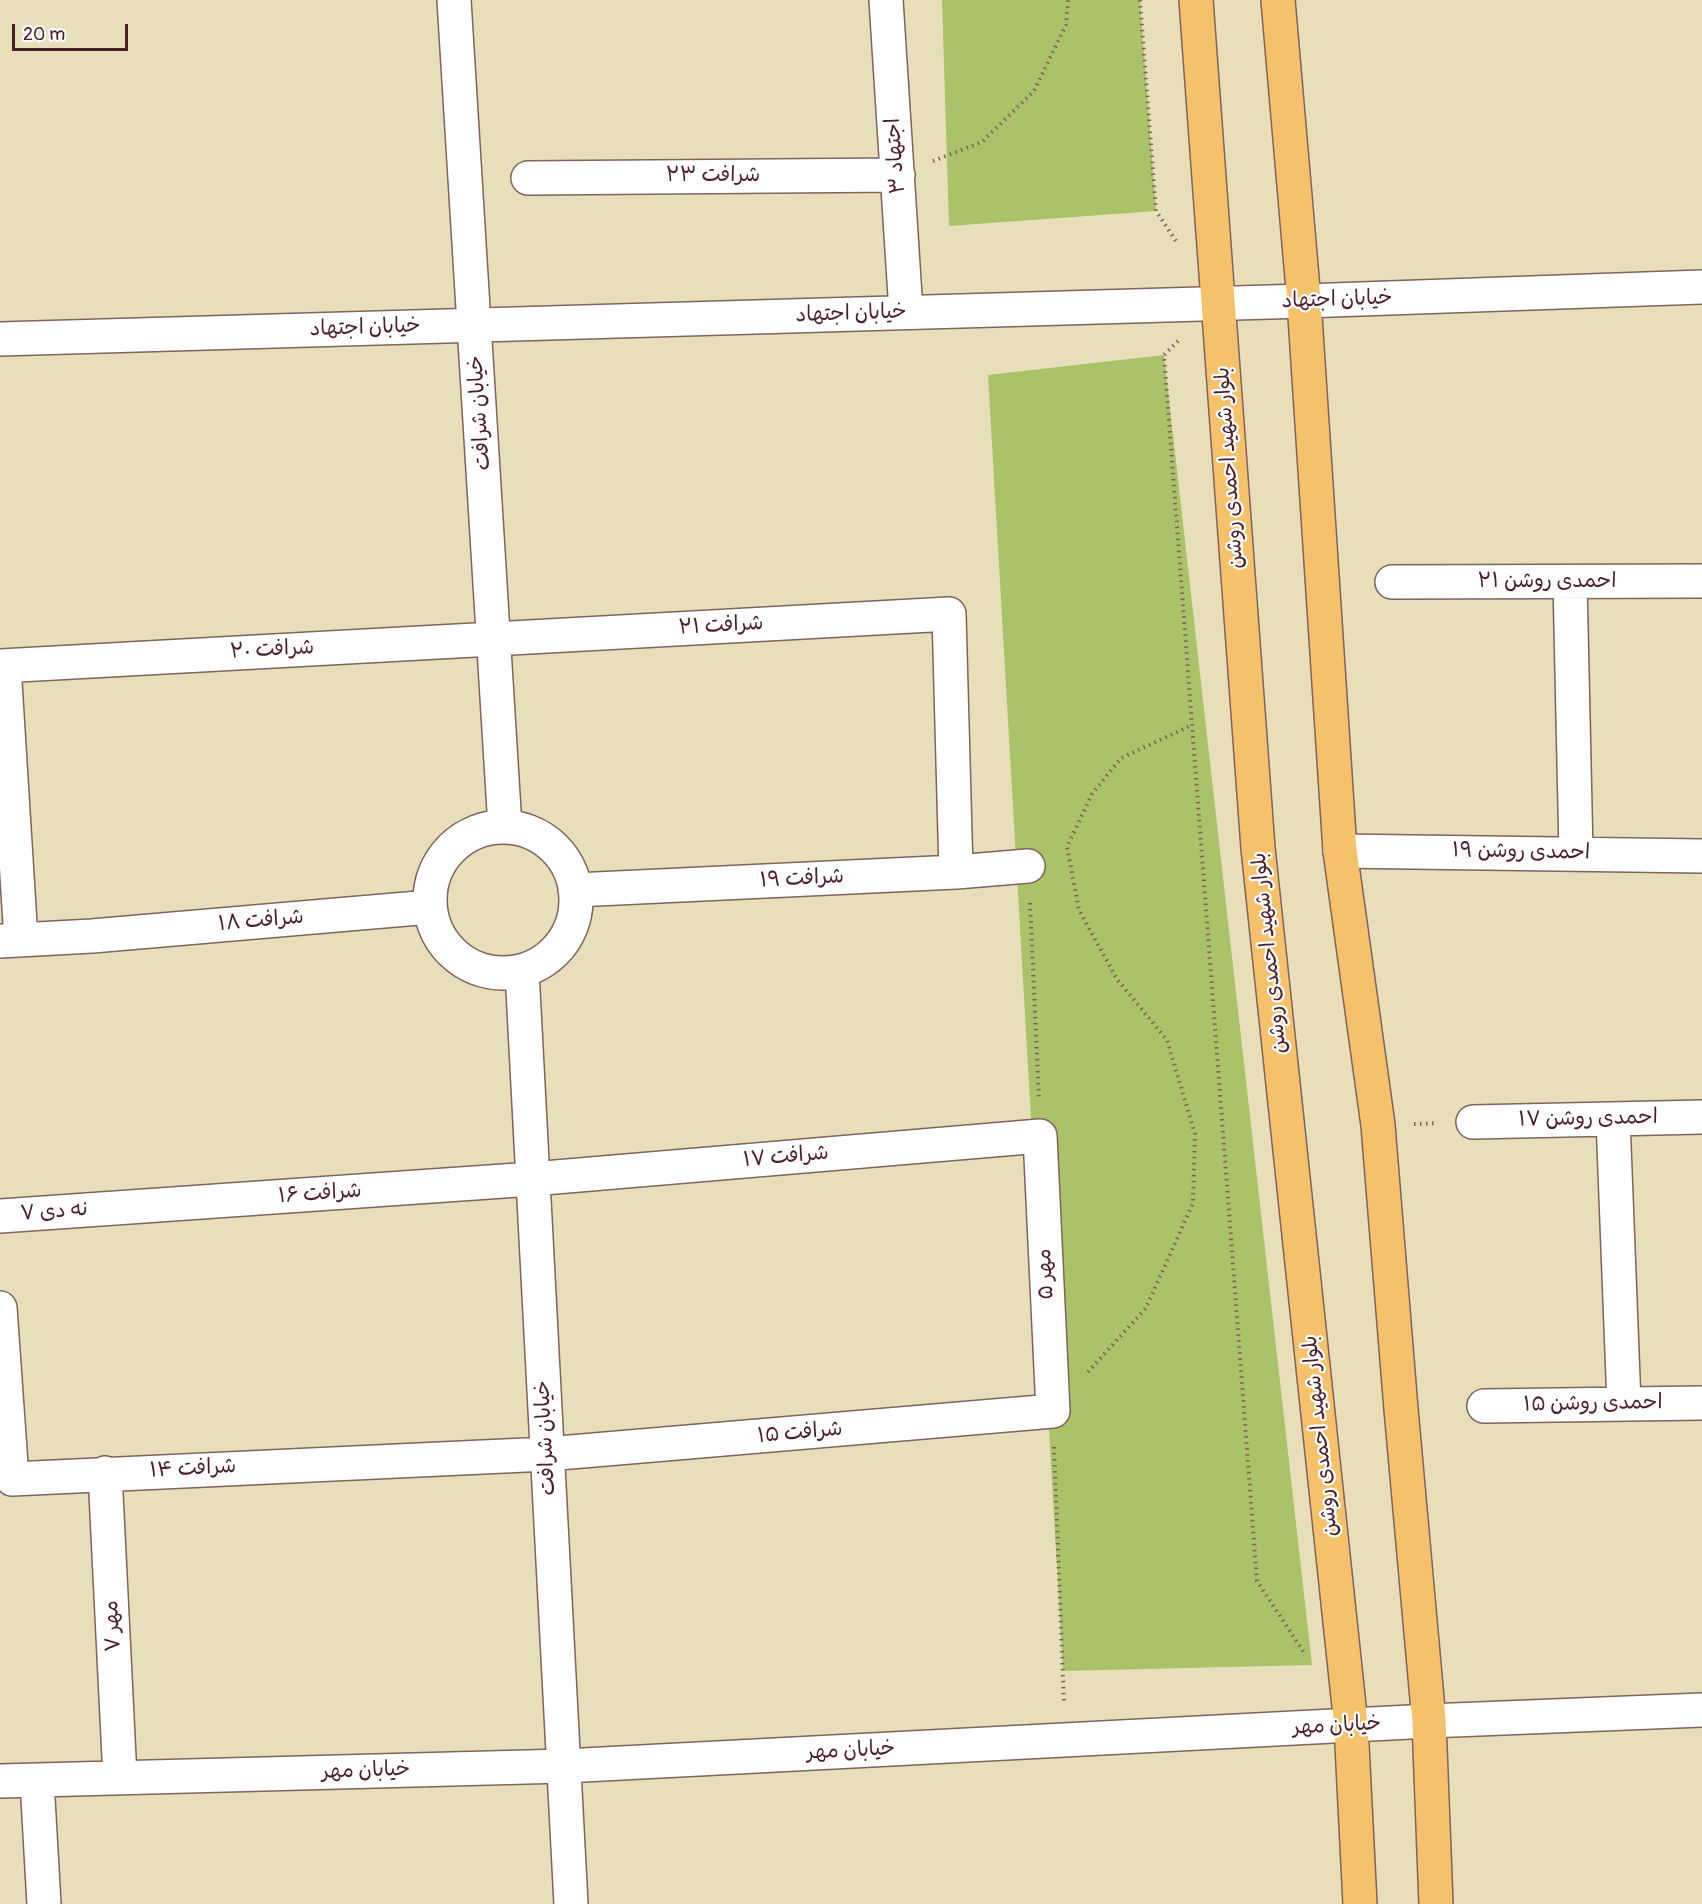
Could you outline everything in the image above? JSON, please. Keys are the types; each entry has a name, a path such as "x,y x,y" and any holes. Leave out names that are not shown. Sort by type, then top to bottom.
{"main road":[{"name":"بلوار شهید احمدی روشن","path":"1196,0 1258,848 1351,1725 1360,1904"},
{"path":"1278,0 1304,301 1340,851 1378,1125 1429,1720 1436,1904"}],"street":[{"name":"خیابان شرافت","path":"454,0 505,826"},
{"name":"اجتهاد ۳","path":"886,0 906,312"},
{"name":"شرافت ۲۳","path":"528,178 897,175"},
{"name":"خیابان اجتهاد","path":"0,339 1304,301 1702,287"},
{"name":"احمدی روشن ۲۱","path":"1392,582 1702,581"},
{"path":"1570,582 1576,853"},
{"name":"شرافت ۲۱","path":"494,638 949,614 956,872"},
{"name":"شرافت ۲۰","path":"2,666 494,638"},
{"path":"2,666 10,941"},
{"path":"505,826 528,831 548,842 564,858 574,880 575,890 577,903 573,925 561,945 544,961 522,972 496,973 471,966 451,952 436,931 430,907 432,882 442,859 460,841 482,830 505,826"},
{"name":"احمدی روشن ۱۹","path":"1340,851 1702,856"},
{"name":"شرافت ۱۹","path":"575,890 956,872 1028,866"},
{"name":"شرافت ۱۸","path":"10,941 430,907"},
{"name":"خیابان شرافت","path":"522,972 571,1904"},
{"name":"احمدی روشن ۱۷","path":"1473,1122 1702,1117"},
{"path":"1613,1119 1624,1404"},
{"name":"مهر ۵","path":"1040,1136 1053,1412"},
{"name":"شرافت ۱۷","path":"532,1179 1040,1136"},
{"name":"شرافت ۱۶","path":"107,1208 532,1179"},
{"name":"نه دی ۷","path":"0,1216 107,1208"},
{"name":"شرافت ۱۴","path":"0,1308 12,1479 547,1454"},
{"name":"احمدی روشن ۱۵","path":"1484,1406 1702,1403"},
{"name":"شرافت ۱۵","path":"547,1454 1053,1412"},
{"name":"مهر ۷","path":"105,1473 120,1778"},
{"name":"خیابان مهر","path":"0,1781 564,1766 1429,1720 1702,1710"},
{"path":"37,1781 44,1904"}],"path":[{"path":"897,175 982,142 1034,91 1066,25 1068,0"},
{"path":"1140,0 1156,211 1181,248"},
{"path":"1218,303 1164,355 1257,1581 1306,1656"},
{"path":"1066,1740 1053,1412 1146,1308 1193,1203 1195,1134 1167,1040 1117,978 1079,910 1067,847 1092,794 1120,758 1192,725"},
{"path":"1028,866 1040,1136"},
{"path":"1378,1125 1473,1122"}],"green space":[{"path":"942,0 1140,0 1156,211 949,226"},
{"path":"1164,355 1312,1665 1063,1671 988,375"}]}
